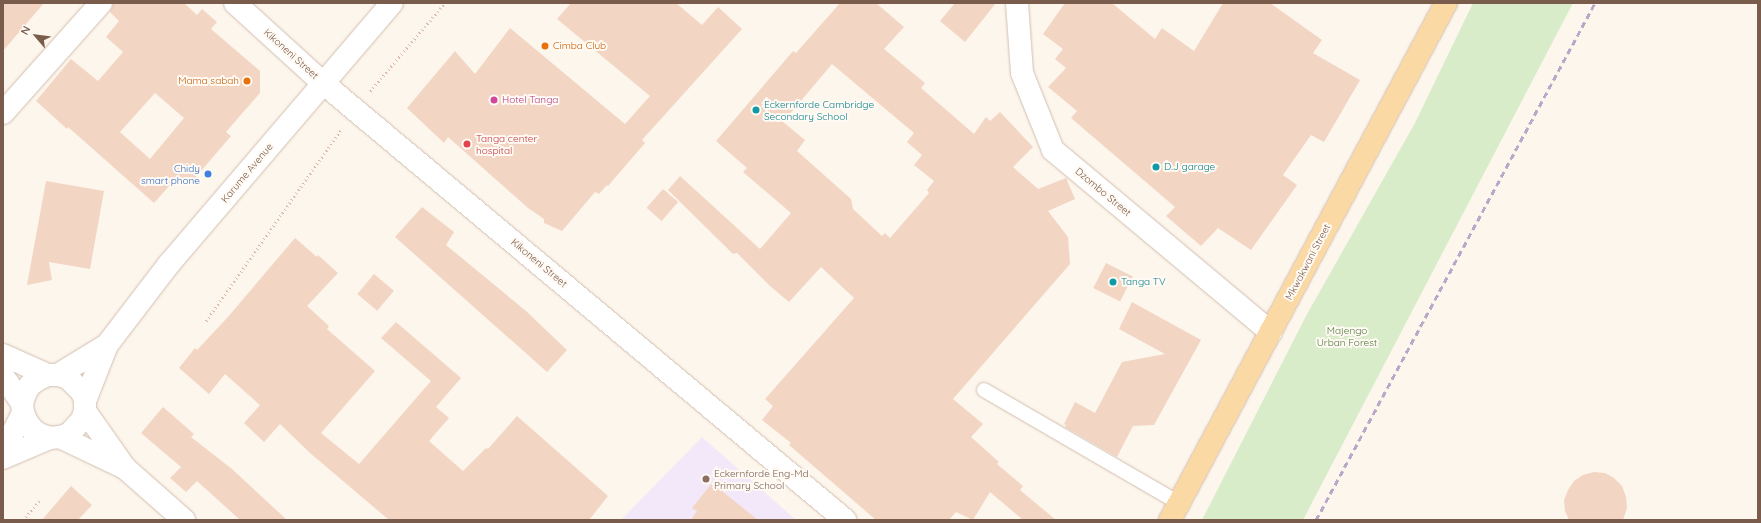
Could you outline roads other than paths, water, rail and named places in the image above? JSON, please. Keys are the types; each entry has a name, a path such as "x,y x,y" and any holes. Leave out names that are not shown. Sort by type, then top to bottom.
{"main road":[{"name":"Mkwakwani Street","path":"1174,511 1446,3"}],"street":[{"path":"3,114 101,3"},
{"name":"Kikoneni Street","path":"234,3 323,83 845,520"},
{"name":"Karume Avenue","path":"107,345 169,264 392,3"},
{"name":"Dzombo Street","path":"1017,3 1022,73 1053,150 1271,332"},
{"path":"3,452 23,408 25,394 30,385 38,379 53,375 107,345"},
{"path":"3,458 55,437 69,434 76,428 82,420 85,406 107,345"},
{"path":"3,355 53,375 68,378 77,385 82,392 85,406 124,468"},
{"path":"3,376 23,408 27,422 33,430 41,435 55,437 124,468 184,520"}],"lane":[{"path":"984,390 1174,511"}],"railway":[{"path":"1316,520 1595,3"}],"place":[{"name":"Cimba Club","path":"545,46"},
{"name":"Mama sabah","path":"247,81"},
{"name":"Hotel Tanga","path":"494,100"},
{"name":"Eckernforde Cambridge Secondary School","path":"756,110"},
{"name":"Tanga center hospital","path":"467,144"},
{"name":"D.J garage","path":"1156,167"},
{"name":"Chidy smart phone","path":"208,174"},
{"name":"Tanga TV","path":"1113,282"},
{"name":"Eckernforde Eng-Md Primary School","path":"706,479"}],"park label":[{"name":"Majengo Urban Forest","path":"1347,336"}]}
